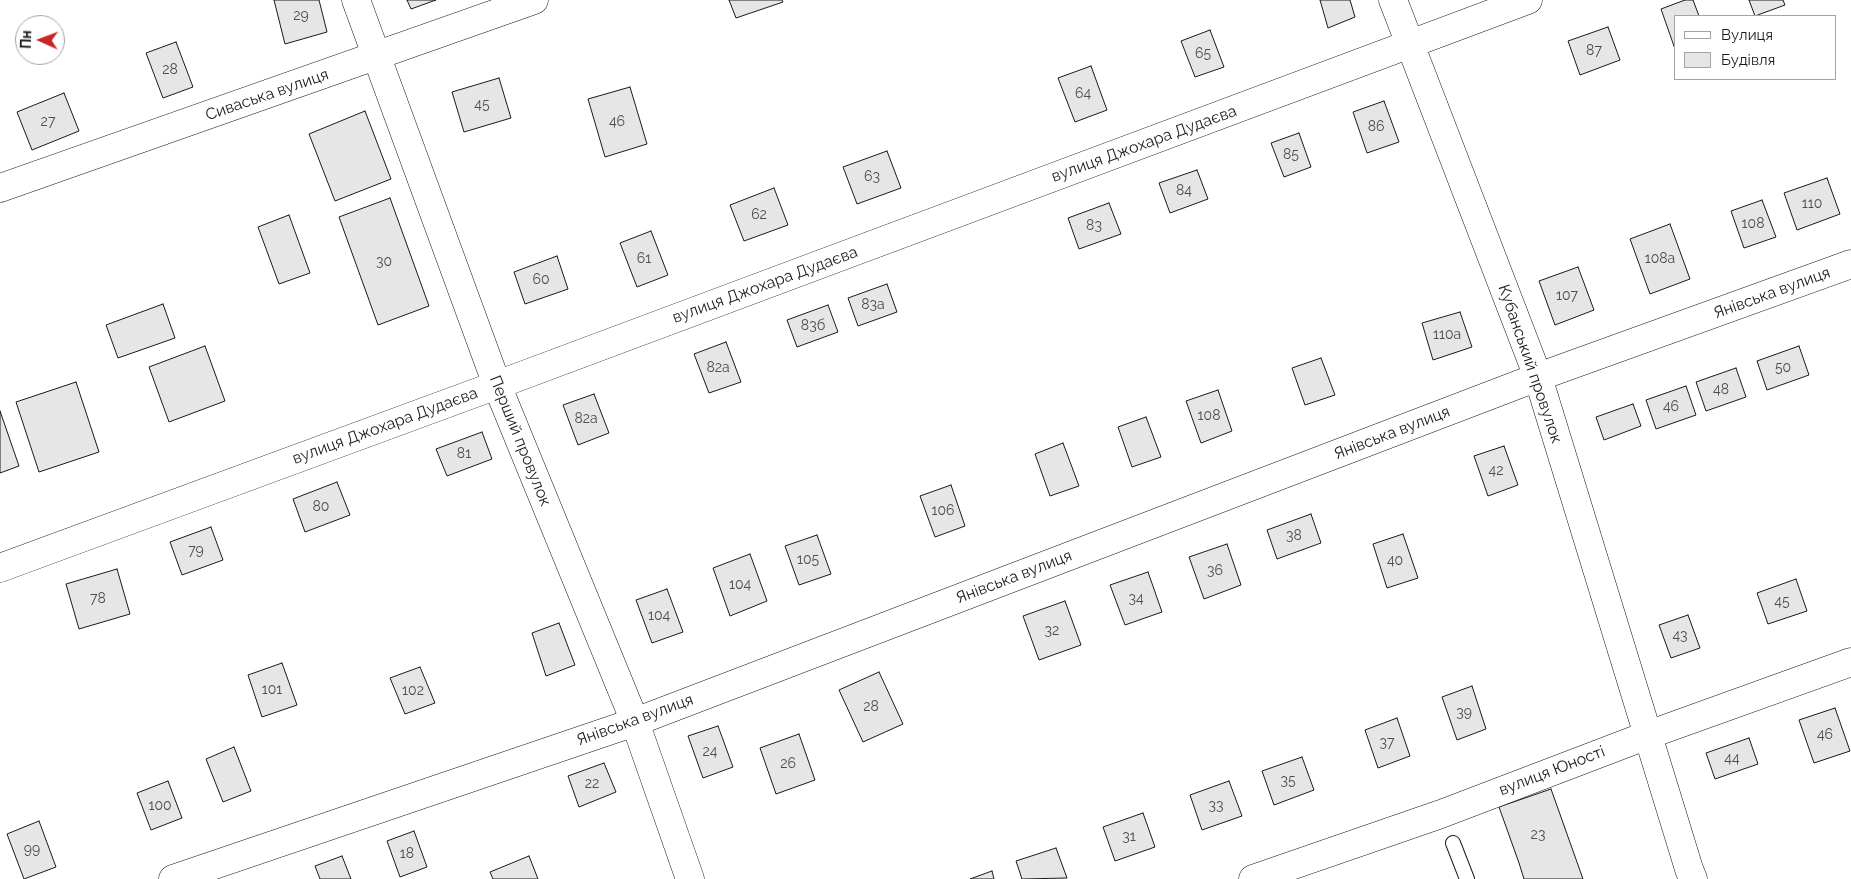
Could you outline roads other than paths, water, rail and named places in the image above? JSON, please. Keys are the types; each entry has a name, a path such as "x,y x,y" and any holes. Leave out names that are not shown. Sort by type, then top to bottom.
{"street":[{"name":"Перший провулок","path":"356,0 497,385 634,722 690,879"},
{"name":"Сиваська вулиця","path":"0,188 534,0"},
{"name":"Кубанський провулок","path":"1393,0 1538,378 1693,879"},
{"name":"вулиця Джохара Дудаєва","path":"0,568 497,385 1528,0"},
{"name":"Янівська вулиця","path":"173,879 634,722 1538,378 1851,264"},
{"name":"вулиця Юності","path":"1253,879 1441,814 1648,735 1851,662"}],"lane":[{"path":"1453,843 1467,879"}]}
